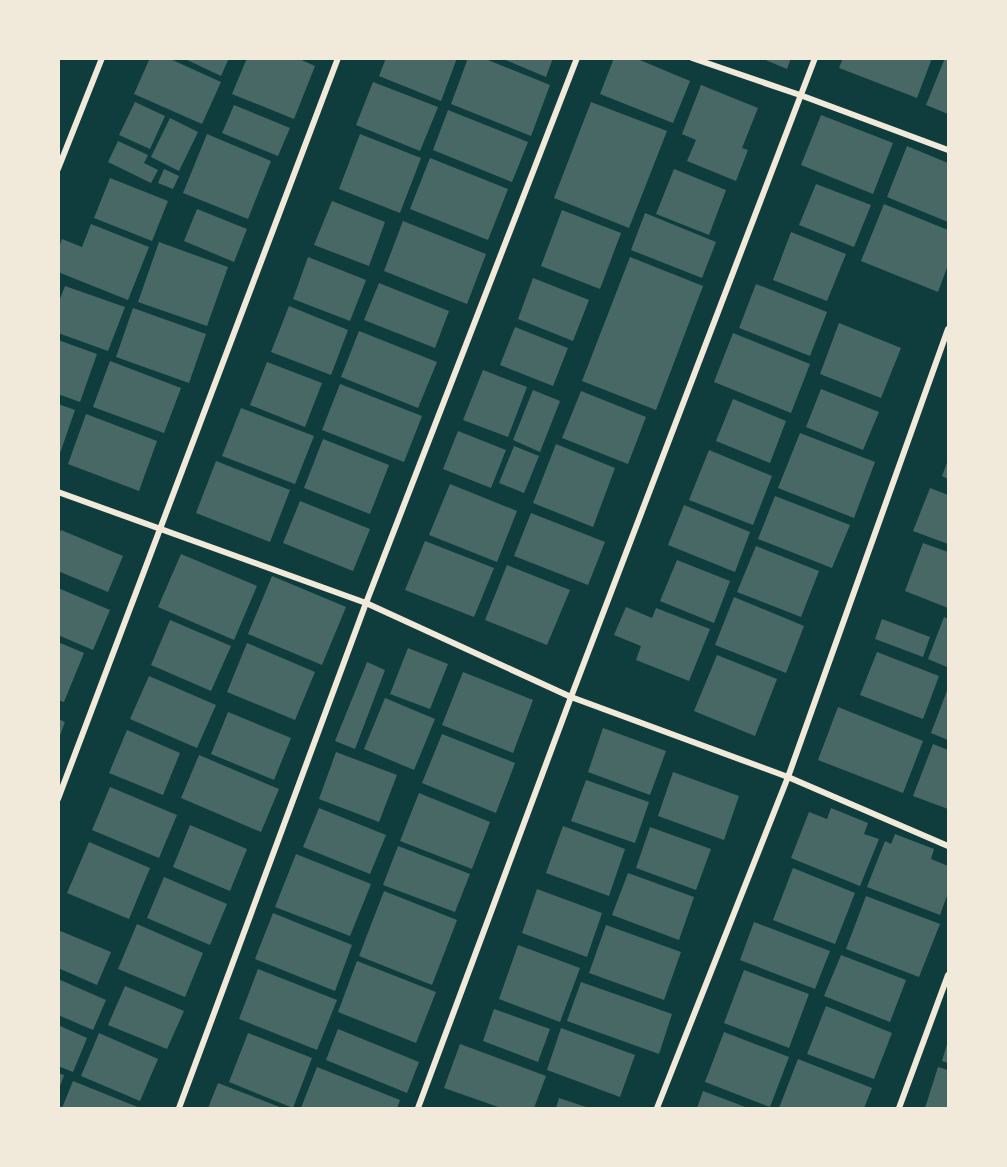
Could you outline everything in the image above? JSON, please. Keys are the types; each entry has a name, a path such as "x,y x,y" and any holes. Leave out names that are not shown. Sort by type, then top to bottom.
{"street":[{"path":"58,169 102,58"},
{"path":"58,799 338,58"},
{"path":"179,1108 366,603 578,58"},
{"path":"692,58 948,150"},
{"path":"418,1108 815,58"},
{"path":"657,1108 788,777 948,329"},
{"path":"58,492 366,603 572,697 788,777 948,846"},
{"path":"899,1108 948,975"}],"building":[{"path":"150,58 168,58 221,82 202,124 134,94"},
{"path":"183,58 229,58 221,76"},
{"path":"247,58 297,58 315,66 294,119 232,94"},
{"path":"386,58 457,58 441,101 379,76"},
{"path":"468,58 483,58 550,85 531,136 451,104"},
{"path":"501,58 553,58 546,77"},
{"path":"614,58 635,58 690,81 673,123 600,94"},
{"path":"761,58 791,58 787,69"},
{"path":"843,58 932,58 917,98 839,68"},
{"path":"945,58 948,58 948,114 926,105"},
{"path":"373,82 438,107 420,151 356,125"},
{"path":"701,85 758,108 742,148 748,150 736,181 687,161 696,140 682,134"},
{"path":"135,102 165,116 150,149 119,135"},
{"path":"591,102 667,131 629,228 554,198"},
{"path":"234,105 290,128 278,156 222,133"},
{"path":"448,110 528,142 512,182 433,150"},
{"path":"821,115 893,143 873,194 801,165"},
{"path":"170,118 198,132 179,171 151,157"},
{"path":"207,134 271,161 248,219 183,193"},
{"path":"360,134 421,158 400,213 339,189"},
{"path":"118,141 148,155 144,163 158,170 151,183 108,162"},
{"path":"907,146 948,163 948,222 887,197"},
{"path":"430,158 508,189 488,240 410,209"},
{"path":"164,169 179,176 173,189 158,183"},
{"path":"674,169 726,190 709,235 656,214"},
{"path":"110,178 168,201 152,241 94,218"},
{"path":"816,184 871,205 854,247 799,225"},
{"path":"332,201 385,222 369,266 314,245"},
{"path":"884,204 948,230 948,265 938,292 861,261"},
{"path":"197,209 247,229 234,262 184,241"},
{"path":"562,210 621,233 600,289 541,266"},
{"path":"645,213 716,242 702,278 631,250"},
{"path":"403,221 486,254 467,304 384,271"},
{"path":"91,224 149,247 128,300 58,272 58,249 62,239 82,247"},
{"path":"791,232 846,254 827,301 773,280"},
{"path":"159,242 228,267 207,326 138,302"},
{"path":"308,257 366,280 350,321 293,299"},
{"path":"630,257 703,286 656,410 582,381"},
{"path":"533,278 589,300 573,341 518,319"},
{"path":"379,283 449,311 435,348 364,320"},
{"path":"756,284 827,312 810,356 739,328"},
{"path":"65,286 125,307 108,351 58,333 58,304"},
{"path":"289,306 348,330 331,375 271,352"},
{"path":"133,308 206,334 189,383 116,357"},
{"path":"839,323 901,348 881,398 820,374"},
{"path":"515,327 568,348 553,386 500,365"},
{"path":"359,331 437,362 418,408 341,377"},
{"path":"733,333 810,364 791,413 714,382"},
{"path":"58,340 97,354 80,402 58,394"},
{"path":"110,361 181,388 164,433 93,407"},
{"path":"267,362 322,383 305,427 250,405"},
{"path":"483,370 527,387 508,437 463,420"},
{"path":"340,384 422,416 404,462 322,430"},
{"path":"821,389 879,412 863,450 806,427"},
{"path":"533,390 560,401 540,452 513,440"},
{"path":"581,391 646,417 628,464 562,438"},
{"path":"733,399 786,421 770,463 716,441"},
{"path":"58,404 75,410 59,456 58,456"},
{"path":"241,408 314,436 295,484 222,456"},
{"path":"86,414 157,441 139,491 68,464"},
{"path":"458,431 506,450 491,488 443,469"},
{"path":"800,433 875,462 854,518 778,488"},
{"path":"323,439 389,465 370,514 304,488"},
{"path":"556,444 615,468 593,527 533,503"},
{"path":"514,446 539,456 524,493 499,483"},
{"path":"709,450 772,476 753,525 689,500"},
{"path":"948,460 948,479 942,476"},
{"path":"216,461 290,490 270,542 196,513"},
{"path":"450,484 517,511 497,562 429,535"},
{"path":"930,488 948,495 948,544 913,531"},
{"path":"775,496 850,525 832,568 758,539"},
{"path":"300,501 370,529 353,571 283,543"},
{"path":"684,505 750,532 735,572 668,545"},
{"path":"531,513 605,542 588,585 514,556"},
{"path":"61,530 123,556 108,592 58,571 58,536"},
{"path":"425,541 494,568 474,617 405,590"},
{"path":"923,543 948,552 948,608 905,591"},
{"path":"756,546 819,571 801,617 737,592"},
{"path":"181,554 257,586 234,640 158,607"},
{"path":"677,560 730,581 714,623 660,601"},
{"path":"507,565 570,590 547,645 485,620"},
{"path":"272,576 346,607 322,665 248,634"},
{"path":"58,588 110,610 93,650 58,635"},
{"path":"734,597 804,626 786,673 715,645"},
{"path":"626,607 652,618 656,608 710,629 689,681 636,660 641,646 614,635"},
{"path":"944,617 948,619 947,667 928,659"},
{"path":"882,619 930,637 923,657 875,639"},
{"path":"170,620 231,646 211,691 151,665"},
{"path":"58,642 84,653 64,702 58,700"},
{"path":"247,643 315,672 295,720 227,692"},
{"path":"408,648 448,664 430,709 390,694"},
{"path":"877,652 939,676 923,719 860,695"},
{"path":"717,655 777,679 755,736 694,711"},
{"path":"367,662 385,670 355,749 335,741"},
{"path":"463,672 533,700 513,753 442,725"},
{"path":"149,676 216,705 197,748 130,719"},
{"path":"948,688 948,740 931,733"},
{"path":"385,698 435,719 414,770 364,749"},
{"path":"838,707 923,741 903,793 818,760"},
{"path":"228,712 291,738 274,780 211,754"},
{"path":"58,719 65,722 59,738 58,738"},
{"path":"603,728 666,751 650,795 588,772"},
{"path":"127,730 180,753 163,795 109,773"},
{"path":"442,734 515,763 496,813 422,783"},
{"path":"933,744 948,750 948,809 913,796"},
{"path":"336,752 397,775 379,822 319,799"},
{"path":"199,755 279,789 261,832 181,798"},
{"path":"673,772 739,796 724,840 658,816"},
{"path":"586,780 649,802 635,843 571,821"},
{"path":"110,787 177,815 159,858 92,830"},
{"path":"419,793 490,822 472,869 400,841"},
{"path":"319,808 386,835 370,874 303,847"},
{"path":"831,808 868,823 864,834 879,839 860,886 791,858 809,812 827,819"},
{"path":"190,825 247,849 230,891 173,867"},
{"path":"563,826 625,849 609,896 546,873"},
{"path":"650,827 711,849 696,890 636,868"},
{"path":"895,834 934,849 931,859 948,866 948,893 940,915 867,887 885,841 891,844"},
{"path":"89,842 150,868 129,919 67,893"},
{"path":"398,846 470,874 455,912 383,885"},
{"path":"296,854 371,884 350,936 275,907"},
{"path":"793,868 855,893 835,944 773,920"},
{"path":"628,873 694,897 679,940 612,915"},
{"path":"164,877 227,904 210,945 147,918"},
{"path":"537,889 602,913 587,957 522,933"},
{"path":"384,891 457,920 432,985 359,956"},
{"path":"866,896 940,924 919,977 846,949"},
{"path":"273,913 352,945 335,991 255,959"},
{"path":"754,922 830,951 815,989 740,960"},
{"path":"137,924 203,953 185,997 118,969"},
{"path":"606,925 681,952 664,1000 589,973"},
{"path":"58,930 111,952 97,985 58,968"},
{"path":"518,945 580,968 560,1022 499,999"},
{"path":"841,955 906,980 890,1022 824,996"},
{"path":"357,961 436,992 416,1043 338,1012"},
{"path":"258,969 337,1000 317,1050 239,1019"},
{"path":"744,970 809,994 789,1048 724,1023"},
{"path":"58,979 106,1000 93,1030 58,1015"},
{"path":"581,982 672,1014 659,1054 567,1021"},
{"path":"125,986 184,1011 167,1049 108,1025"},
{"path":"826,1006 892,1033 874,1079 807,1054"},
{"path":"494,1009 550,1029 538,1062 483,1041"},
{"path":"58,1025 87,1038 73,1072 58,1066"},
{"path":"561,1028 635,1055 620,1097 547,1070"},
{"path":"338,1029 419,1062 407,1093 326,1060"},
{"path":"724,1032 789,1057 770,1107 705,1082"},
{"path":"99,1033 158,1059 140,1101 81,1076"},
{"path":"248,1033 312,1058 293,1108 229,1082"},
{"path":"948,1041 948,1063 942,1061"},
{"path":"460,1044 546,1076 534,1108 501,1108 444,1088"},
{"path":"798,1059 872,1088 864,1108 779,1108"},
{"path":"317,1067 400,1100 397,1108 301,1108"},
{"path":"938,1067 948,1070 948,1108 925,1108"},
{"path":"58,1073 64,1075 59,1089 58,1089"},
{"path":"73,1081 140,1108 62,1108"},
{"path":"218,1083 282,1108 208,1108"},
{"path":"703,1091 748,1108 697,1108"},
{"path":"559,1098 589,1108 556,1108"}]}
